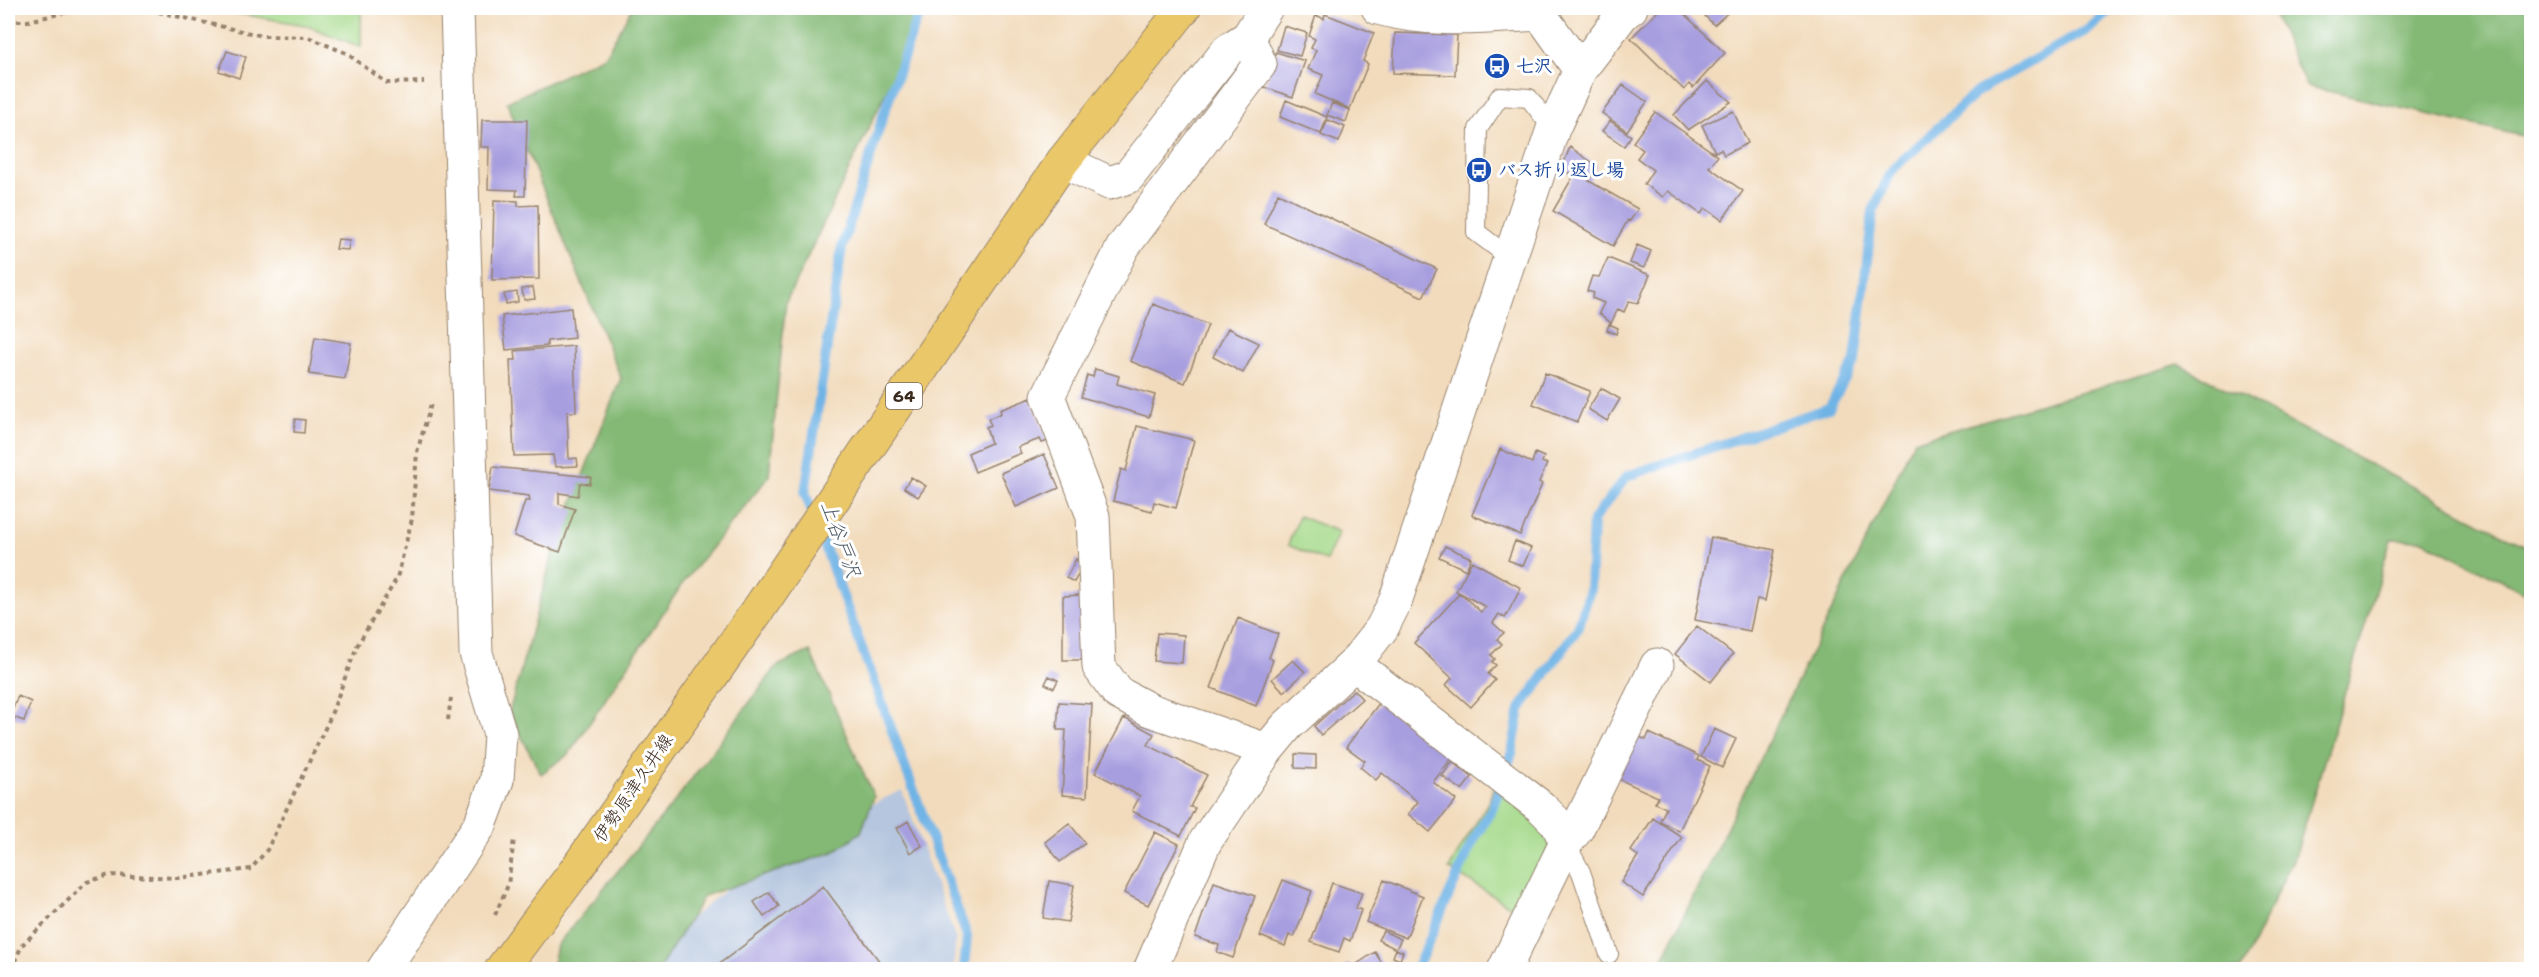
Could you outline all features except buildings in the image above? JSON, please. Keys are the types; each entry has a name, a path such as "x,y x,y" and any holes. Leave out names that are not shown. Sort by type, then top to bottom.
{"main road":[{"name":"64","path":"1054,175 1184,8"},
{"name":"伊勢原津久井線","path":"501,969 573,874 762,604 1054,175"}],"street":[{"path":"383,969 480,825 497,780 500,734 476,653 457,8"},
{"path":"1054,175 1109,183 1128,177 1227,50 1248,37 1266,8"},
{"path":"1378,8 1393,12 1462,19 1539,11 1580,70"},
{"path":"1150,969 1205,842 1267,750 1287,726 1354,664 1382,628 1395,602 1553,129 1580,70 1631,8"},
{"path":"1248,37 1260,64 1123,247 1048,396 1093,516 1099,667 1118,693 1150,710 1267,750"},
{"path":"1354,664 1541,807 1557,823 1566,843"},
{"path":"1503,969 1566,843 1577,829 1657,665"}],"lane":[{"path":"1509,257 1476,232 1478,129 1500,96 1530,98 1553,129"},
{"path":"1566,843 1581,872 1609,954"}],"path":[{"path":"8,21 28,21 86,8"},
{"path":"141,8 263,36 308,37 346,53 387,82 459,81"},
{"path":"11,969 22,945 87,882 109,875 177,878 251,869 267,850 329,720 357,646 398,578 412,519 417,452 433,395"}],"shaded area":[{"path":"902,790 956,940 953,969 650,970 672,934 747,872 803,837"}],"green space":[{"path":"204,8 361,8 361,47 305,25"},
{"path":"632,8 926,8 786,302 769,476 683,583 569,754 541,774 509,713 554,549 621,378 507,102 605,56"},
{"path":"2271,8 2531,8 2531,138 2306,86"},
{"path":"2179,364 2531,549 2531,596 2423,540 2391,539 2297,851 2241,969 1658,969 1914,441"},
{"path":"1299,516 1339,532 1326,561 1288,545"},
{"path":"810,651 874,797 861,832 833,852 704,896 659,969 552,969 557,945 672,805 777,666"},
{"path":"1494,785 1553,840 1518,911 1449,869 1489,801"}],"waterway":[{"name":"上谷戸沢","path":"814,517 805,493 842,247 882,119 916,21 924,8"},
{"path":"1416,970 1472,843 1492,809 1512,753 1520,709 1578,628 1590,590 1593,520 1627,476 1829,408 1855,361 1873,211 1892,170 1978,91 2089,29 2112,8"},
{"name":"上谷戸沢","path":"819,531 967,936 964,970"}],"place":[{"name":"七沢","path":"1497,66"},
{"name":"バス折り返し場","path":"1479,170"}]}
